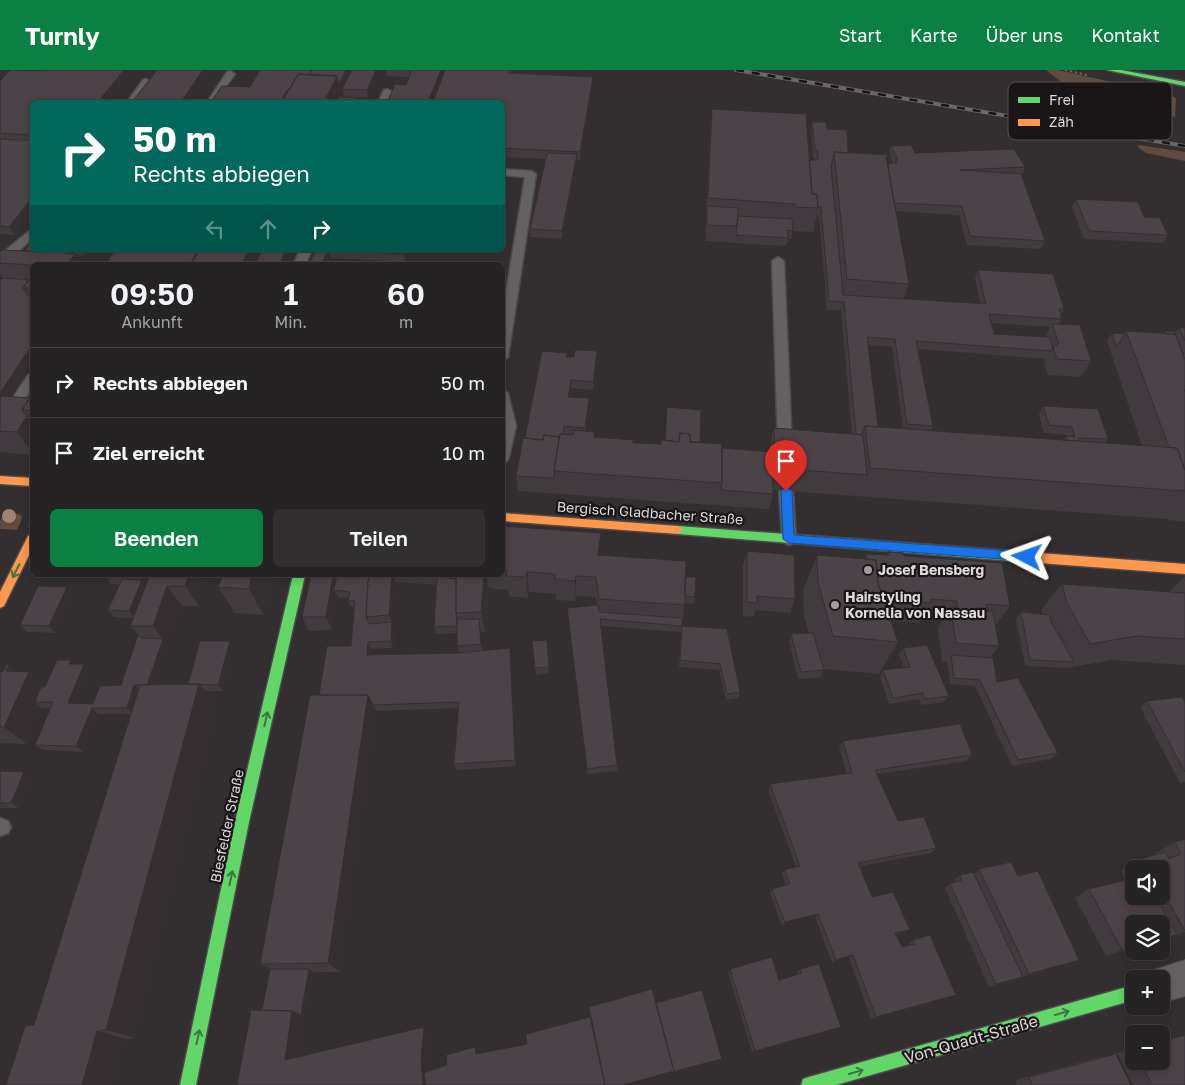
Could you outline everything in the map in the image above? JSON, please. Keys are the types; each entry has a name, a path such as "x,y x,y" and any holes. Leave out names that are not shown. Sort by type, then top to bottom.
{"street":[{"path":"1110,70 1185,84"},
{"path":"0,480 30,482"},
{"name":"Bergisch Gladbacher Straße","path":"505,517 1185,569"},
{"path":"0,603 30,543"},
{"name":"Biesfelder Straße","path":"188,1085 242,822 299,577"},
{"path":"1170,982 1185,978"},
{"name":"Von-Quadt-Straße","path":"809,1085 1125,995"}],"lane":[{"path":"212,100 230,74"},
{"path":"133,100 146,82"},
{"path":"383,100 387,92"},
{"path":"505,172 531,174 505,337"},
{"path":"0,261 30,236"},
{"path":"778,261 785,452"},
{"path":"0,428 30,381"},
{"path":"505,408 509,426 505,444"},
{"path":"786,491 789,539"}],"shaded area":[{"path":"1046,70 1058,70 1111,82 1061,82"},
{"path":"1172,96 1176,98 1175,117 1172,116"},
{"path":"1139,145 1185,152 1185,161 1146,153 1138,147"},
{"path":"7,509 22,516 17,530 0,529 0,521"}],"building":[{"path":"10,70 124,70 100,100 30,100 30,135 0,133 0,81"},
{"path":"157,70 203,70 182,100 134,100"},
{"path":"260,70 312,70 309,75 298,74 281,100 212,100 222,86 250,87"},
{"path":"312,70 346,70 339,84 337,76 309,75"},
{"path":"352,70 376,70 367,90 342,89"},
{"path":"412,70 441,70 429,100 388,100 395,84 406,85"},
{"path":"445,70 510,70 509,73 593,77 580,152 505,148 505,100 434,100"},
{"path":"298,74 337,76 325,100 283,100"},
{"path":"338,97 358,98 356,100 337,100"},
{"path":"712,109 806,114 812,194 817,194 818,208 796,207 795,204 708,198"},
{"path":"812,122 826,122 827,129 847,130 848,153 834,152 831,167 843,295 986,304 978,270 1053,274 1064,309 1059,309 1062,319 989,314 994,334 1049,337 1053,348 1051,351 916,341 933,426 907,424 895,339 867,337 878,427 865,426 861,435 856,434 844,302 829,301 821,207 818,207 817,194 812,194 809,160 818,160"},
{"path":"0,139 30,141 30,201 9,227 0,226"},
{"path":"911,145 915,153 1014,149 1025,167 960,170 1021,174 1045,241 970,236 962,206 894,203 888,167 889,163 897,163 895,160 898,160 891,146"},
{"path":"834,152 891,155 886,157 909,284 847,279"},
{"path":"547,153 577,154 562,231 530,229"},
{"path":"1076,199 1138,202 1144,217 1160,218 1168,235 1089,231"},
{"path":"707,206 738,208 737,226 707,225"},
{"path":"738,216 792,219 793,231 787,230 788,238 736,235"},
{"path":"30,243 30,251 25,251"},
{"path":"2,250 75,254 69,262 30,262 30,265 0,263 0,252"},
{"path":"114,252 197,252 192,262 107,262"},
{"path":"198,252 248,252 243,262 193,262"},
{"path":"261,252 285,252 280,262 256,262"},
{"path":"314,252 327,252 322,262 310,262"},
{"path":"369,252 404,252 404,254"},
{"path":"3,278 29,280 23,288 28,296 30,296 30,348 0,393 0,281"},
{"path":"30,278 30,288 23,288"},
{"path":"1052,324 1080,325 1091,361 1057,359 1053,347 1059,343"},
{"path":"1179,328 1185,328 1185,341"},
{"path":"1126,331 1175,334 1185,360 1185,470 1177,448 1169,447"},
{"path":"1165,331 1176,332 1175,334 1166,334"},
{"path":"1112,333 1125,334 1116,347"},
{"path":"575,350 597,351 593,382 571,380 568,397 589,398 585,428 564,426 563,434 560,434 559,437 544,435 543,440 525,438 542,351 567,353 566,357 574,357"},
{"path":"2,396 30,398 22,410 27,416 17,432 0,431 0,399"},
{"path":"30,397 30,411 22,410"},
{"path":"1043,406 1098,409 1108,439 1078,438 1079,441 1067,440 1066,436 1075,437 1072,427 1049,425"},
{"path":"667,407 701,410 700,442 690,442 690,434 680,433 679,442 665,440"},
{"path":"865,426 1177,448 1185,470 1185,491 870,468"},
{"path":"774,428 863,435 867,475 775,468"},
{"path":"574,430 594,432 594,437 633,440 633,443 661,444 661,440 679,442 680,433 690,434 690,442 722,444 722,483 554,471 560,434 573,435"},
{"path":"544,435 559,437 554,478 516,476 523,438 543,440"},
{"path":"722,448 772,452 773,494 721,490"},
{"path":"505,526 601,533 598,555 686,561 685,605 599,599 596,577 576,576 575,581 555,579 555,574 527,572 526,577 506,576 507,569 505,569"},
{"path":"747,551 794,555 795,599 757,596 757,603 747,602"},
{"path":"889,552 903,553 904,556 1002,563 1010,606 986,604 987,611 993,611 999,646 956,643 951,608 958,607 957,601 931,599 931,603 890,600 891,606 886,606 878,583 876,560 867,559 866,554 889,555"},
{"path":"817,555 876,560 878,583 898,642 833,636 818,582"},
{"path":"149,577 188,577 185,586 167,586 153,626 130,626"},
{"path":"222,577 252,577 249,589 218,587"},
{"path":"311,577 333,577 326,617 302,617"},
{"path":"337,577 370,577 368,581 366,617 369,624 392,622 391,641 368,642 367,655 459,653 510,648 515,760 454,764 459,702 373,705 368,695 319,695 327,646 351,646 355,601 348,600 350,592 334,590"},
{"path":"369,577 392,577 389,615 366,617"},
{"path":"437,577 456,579 457,626 434,627"},
{"path":"456,577 484,577 481,612 456,613"},
{"path":"685,577 696,577 695,597 685,596"},
{"path":"122,579 142,580 129,611 108,610"},
{"path":"1062,584 1185,593 1185,639 1136,636 1090,644 1067,603"},
{"path":"38,586 67,587 49,626 20,625"},
{"path":"598,605 599,612 682,618 682,626 600,619 617,765 587,769 567,608"},
{"path":"1021,612 1050,615 1051,622 1074,662 1030,660"},
{"path":"457,619 479,619 481,644 457,646"},
{"path":"682,626 727,629 740,692 727,694 720,664 680,660"},
{"path":"813,633 824,670 801,672 791,634"},
{"path":"138,635 141,638 163,639 147,685 134,685 127,708 92,708 76,746 35,745 53,702 35,702 41,687 45,687 57,660 71,660 69,664 84,664 68,703 93,704 100,686 121,685"},
{"path":"547,640 549,667 535,668 532,641"},
{"path":"200,641 230,641 218,685 188,684"},
{"path":"927,645 949,696 925,699 923,693 893,698 883,670 910,667 903,648"},
{"path":"951,655 993,658 997,682 1018,678 1058,753 1018,760 980,680 954,678"},
{"path":"7,664 9,665 6,671 29,672 4,727 0,727 0,671 3,672"},
{"path":"199,684 106,1030 97,1031 82,1085 6,1085 25,1026 34,1025 140,685"},
{"path":"310,695 368,695 328,963 260,964"},
{"path":"1182,697 1185,702 1185,772 1147,701"},
{"path":"960,724 972,755 875,770 898,821 924,817 936,848 858,863 872,897 893,892 910,930 895,933 902,947 915,944 913,940 930,935 956,995 876,1017 853,955 836,960 818,914 785,922 772,889 790,884 784,870 800,866 770,784 852,773 843,741"},
{"path":"0,771 24,772 11,803 0,803"},
{"path":"1185,839 1185,931 1170,904 1170,860 1145,860 1144,858 1166,852 1169,859 1181,854 1175,842"},
{"path":"1011,862 1018,876 1038,871 1079,960 1029,974 979,869"},
{"path":"973,872 1023,977 996,984 950,884 962,880 960,875"},
{"path":"1125,880 1125,905 1160,905 1166,915 1125,915 1125,949 1122,950 1089,889"},
{"path":"1170,923 1177,935 1170,937"},
{"path":"772,957 779,980 802,973 800,969 819,964 841,1027 755,1051 730,969"},
{"path":"270,969 309,969 301,1015 292,1011 262,1010"},
{"path":"652,989 674,1071 623,1085 605,1085 589,1007"},
{"path":"702,990 722,1059 672,1072 674,1071 656,1003"},
{"path":"251,1010 292,1011 285,1060 424,1027 421,1059 423,1085 237,1085"},
{"path":"590,1017 605,1085 426,1085 424,1073 447,1065 446,1055 475,1047 476,1054 527,1044 526,1034"},
{"path":"1185,1035 1185,1085 1152,1085 1144,1070 1170,1070 1170,1039"},
{"path":"1116,1054 1131,1085 1032,1085 1029,1077"}],"railway":[{"path":"736,70 1008,116"},
{"path":"1150,140 1185,146"}],"traffic: fast":[{"path":"1110,70 1185,84"},
{"path":"678,530 1013,556"},
{"path":"188,1085 242,822 299,577"},
{"path":"809,1085 1125,995"}],"traffic: slow":[{"path":"0,480 30,482"},
{"path":"505,517 678,530"},
{"path":"0,603 30,543"},
{"path":"1013,556 1185,569"}],"place":[{"name":"Josef Bensberg","path":"868,570"},
{"name":"Hairstyling Kornelia von Nassau","path":"835,605"}],"route":[{"path":"786,491 789,539 1027,557"}]}
